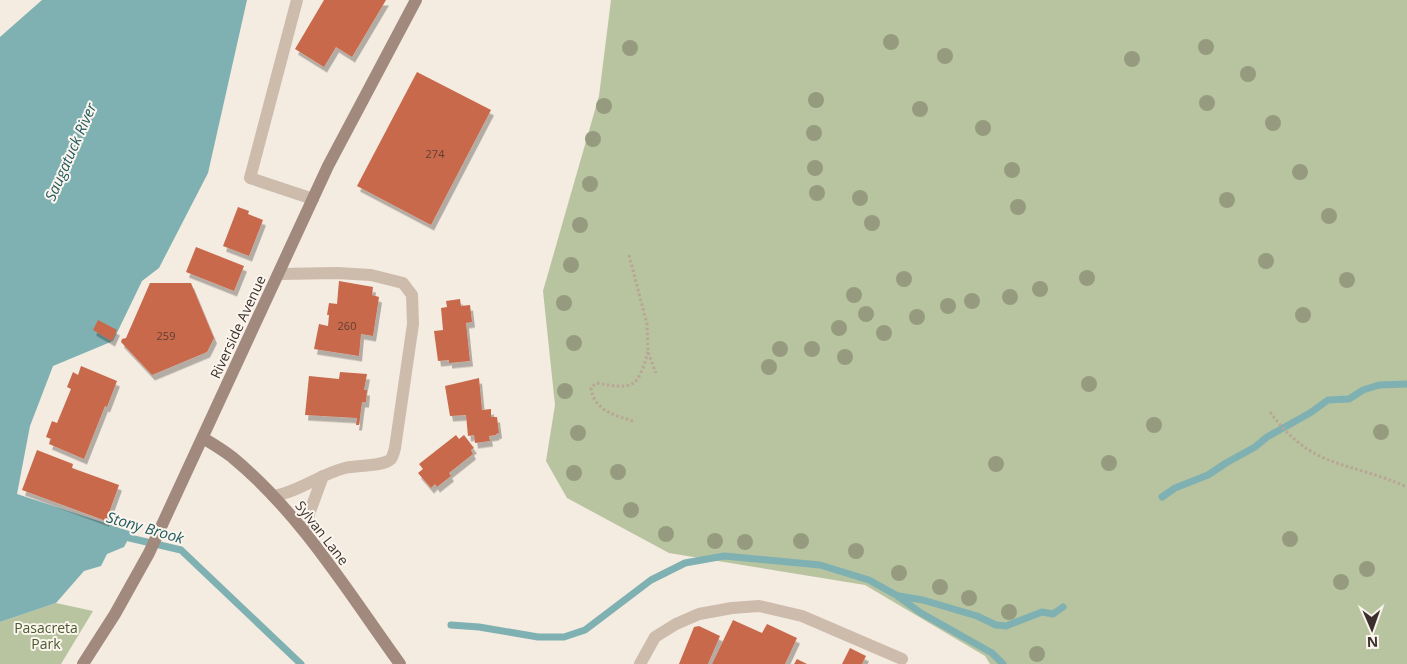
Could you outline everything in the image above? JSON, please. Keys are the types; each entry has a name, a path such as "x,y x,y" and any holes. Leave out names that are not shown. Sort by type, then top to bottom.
{"main road":[{"name":"Riverside Avenue","path":"83,664 115,614 149,553 313,198 353,117 416,0"},
{"name":"Sylvan Lane","path":"203,438 231,457 273,496 307,534 400,664"}],"lane":[{"path":"297,0 250,178 313,198"},
{"path":"273,496 293,491 323,476 345,468 383,463 392,458 396,448 413,324 412,295 403,282 372,275 337,273 279,274"},
{"path":"307,534 309,514 323,476"},
{"path":"640,664 655,637 676,624 699,614 732,608 759,606 802,616 902,659"}],"path":[{"path":"629,255 647,324 648,352 656,373"},
{"path":"633,421 598,406 593,398 591,388 596,383 628,387 637,382 648,352"},
{"path":"1270,412 1288,434 1315,454 1332,462 1407,487"}],"green space":[{"path":"611,0 1407,0 1407,664 990,664 985,656 865,585 669,553 567,498 546,461 555,405 543,291 599,96"},
{"name":"Pasacreta Park","path":"56,603 93,611 61,664 0,664 0,622"}],"water":[{"name":"Saugatuck River","path":"42,0 247,0 208,173 159,268 142,281 113,341 53,366 30,426 17,494 132,532 124,547 107,554 101,566 84,571 56,603 0,622 0,37"}],"building":[{"path":"324,0 386,0 352,57 336,47 324,67 295,49"},
{"path":"417,72 491,110 431,225 357,186"},
{"path":"238,207 249,211 248,214 263,220 249,256 223,246"},
{"path":"196,247 244,266 234,291 186,272"},
{"path":"339,281 373,287 372,295 379,297 373,336 361,334 359,356 314,349 319,324 328,326 329,303 337,304"},
{"path":"150,283 191,283 214,338 207,352 152,375 121,342 122,339 126,338"},
{"path":"460,299 461,306 470,305 472,322 466,323 470,361 449,363 449,360 438,361 434,331 443,330 441,308 447,307 446,301"},
{"path":"98,320 117,330 112,341 93,330"},
{"path":"81,366 117,381 84,459 49,444 51,439 46,437 52,421 57,423 71,389 67,387 73,372 78,375"},
{"path":"340,372 367,374 364,390 367,390 366,402 362,402 359,425 356,425 357,418 305,415 309,376 339,379"},
{"path":"479,378 482,410 491,409 491,417 497,417 499,433 489,436 490,441 475,443 474,435 468,436 466,415 450,416 445,386"},
{"path":"456,435 459,439 464,435 474,448 471,450 473,454 449,473 451,476 437,487 435,484 431,488 418,473 423,469 419,464"},
{"path":"37,450 73,464 72,468 119,485 106,521 22,490"},
{"path":"733,620 762,633 767,624 797,638 785,664 712,664"},
{"path":"699,626 720,636 708,664 679,664 694,627"},
{"path":"850,648 866,656 862,664 842,664"},
{"path":"797,659 807,664 794,664"}],"waterway":[{"path":"1162,497 1175,488 1208,475 1328,400 1349,399 1363,390 1379,385 1407,384"},
{"name":"Stony Brook","path":"121,536 181,550 301,664"},
{"path":"451,625 479,627 538,637 564,637 585,630 651,580 685,563 724,556 820,565 869,580 896,595 921,613 992,653 1003,664"},
{"path":"899,596 923,600 977,616 996,625 1006,626 1042,612 1053,614 1063,607"}]}
